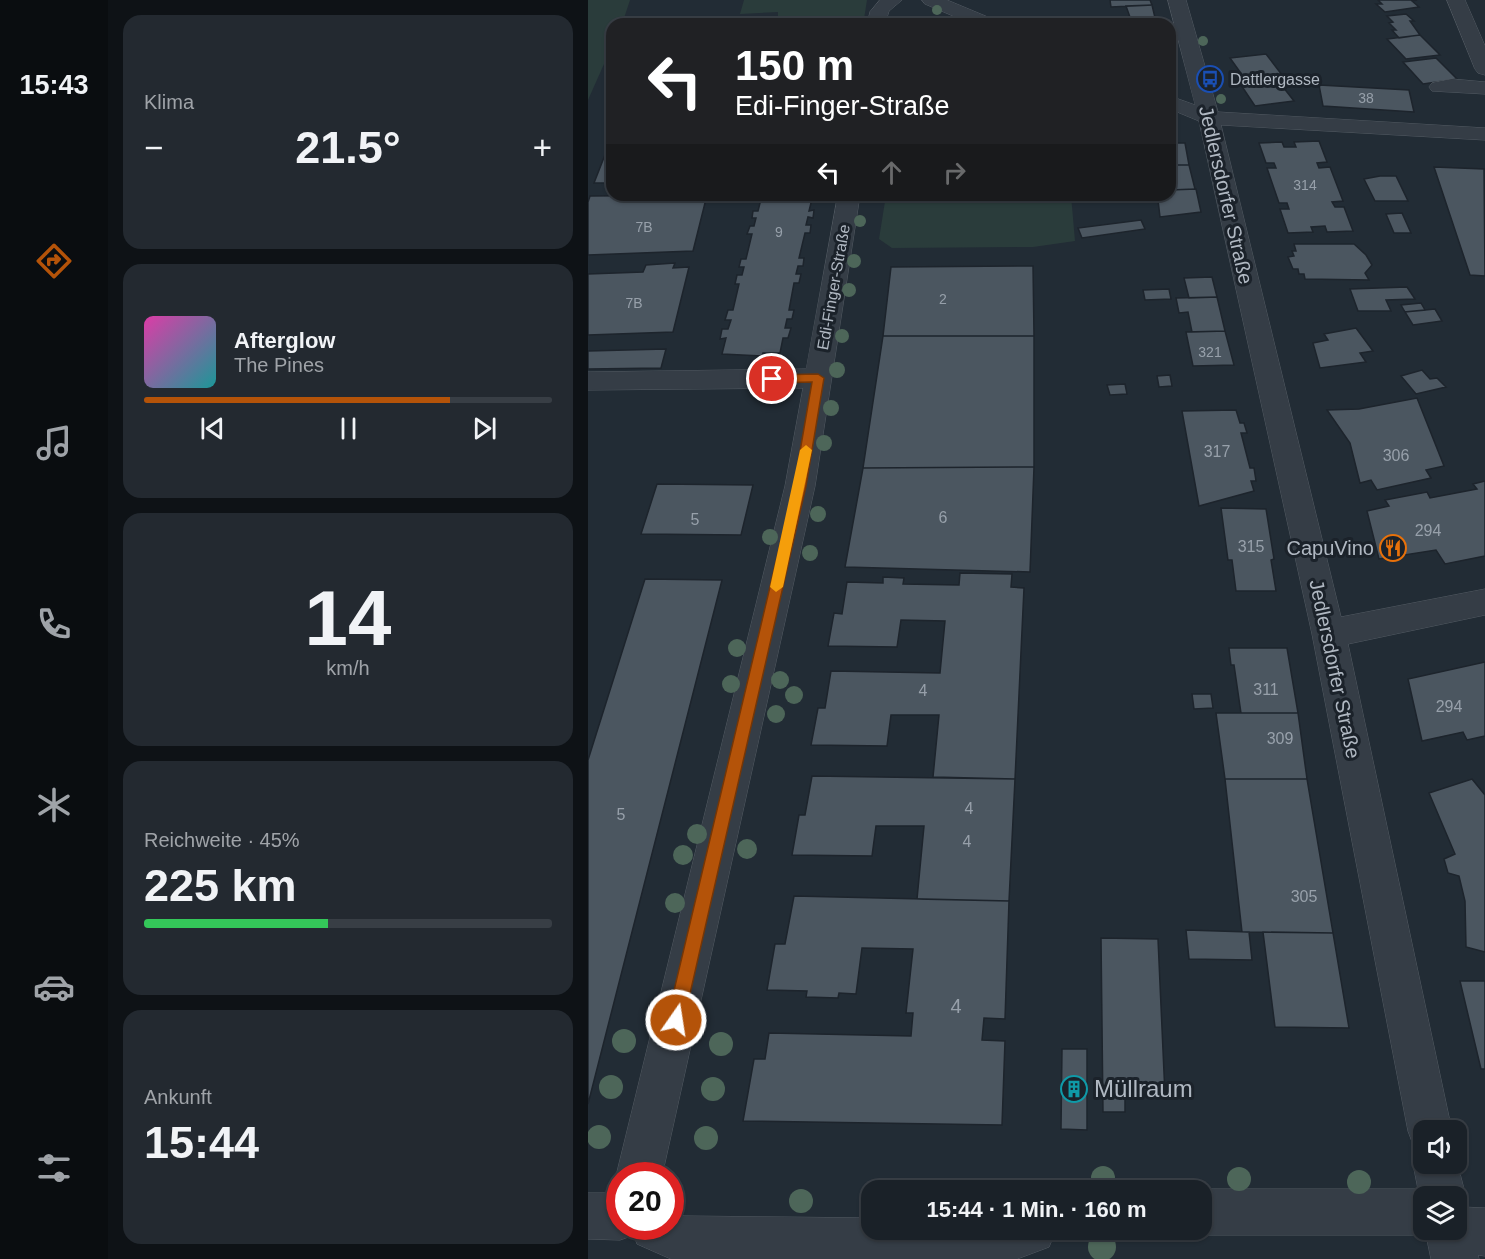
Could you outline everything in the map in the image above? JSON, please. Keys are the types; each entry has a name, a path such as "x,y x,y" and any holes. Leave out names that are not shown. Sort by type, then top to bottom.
{"street":[{"path":"877,18 884,4 893,0"},
{"path":"931,0 974,18"},
{"name":"Jedlersdorfer Straße","path":"1177,0 1209,118 1329,634 1428,1120"},
{"path":"1456,0 1485,69"},
{"path":"1439,87 1452,85 1485,88"},
{"path":"1176,104 1209,118 1485,134"},
{"name":"Edi-Finger-Straße","path":"642,1162 800,486 848,201"},
{"name":"Edi-Finger-Straße","path":"588,381 818,378"},
{"path":"1329,634 1485,602"},
{"path":"1212,1212 1413,1212"},
{"path":"588,1216 606,1217"},
{"path":"1467,1231 1485,1232"},
{"path":"672,1242 996,1243 1004,1240"},
{"path":"1451,1240 1455,1259"}],"shaded area":[{"path":"588,0 630,0 624,18 606,18 606,60 588,100"},
{"path":"744,0 867,0 864,18 778,18 778,12 740,14"},
{"path":"885,201 1072,201 1075,241 1033,247 892,248 879,239"}],"building":[{"path":"1110,0 1150,0 1152,5 1111,7"},
{"path":"1378,0 1417,0 1412,1 1419,7 1385,12 1376,4 1382,4"},
{"path":"1152,5 1155,18 1130,18 1126,6"},
{"path":"1406,14 1414,21 1410,21 1420,35 1399,38 1392,30 1396,30 1389,23 1393,22 1387,16"},
{"path":"1420,35 1440,55 1406,59 1387,39"},
{"path":"1266,54 1282,75 1245,79 1230,58"},
{"path":"1436,58 1457,79 1423,84 1403,62"},
{"path":"1276,78 1294,101 1255,106 1239,82"},
{"path":"1319,85 1409,90 1414,112 1323,106"},
{"path":"1319,141 1327,162 1317,163 1319,168 1330,167 1343,201 1332,202 1335,207 1344,207 1353,231 1327,232 1325,226 1311,227 1313,232 1288,233 1280,209 1289,209 1287,203 1279,203 1267,168 1276,168 1274,163 1266,163 1259,143 1282,142 1284,147 1296,147 1294,142"},
{"path":"1176,143 1185,143 1189,165 1176,165"},
{"path":"606,152 606,183 594,183"},
{"path":"1176,165 1189,165 1195,189 1176,190"},
{"path":"1434,167 1484,169 1485,276 1470,275"},
{"path":"1396,176 1408,201 1375,201 1364,179"},
{"path":"1196,189 1201,212 1160,217 1158,201 1176,201 1176,190"},
{"path":"590,196 606,196 606,201 706,201 693,251 588,255"},
{"path":"760,201 812,201 809,211 814,210 813,218 808,217 806,225 811,225 810,233 805,233 799,258 804,258 803,266 798,266 796,274 801,274 799,283 794,283 789,310 794,310 792,319 787,319 785,328 791,328 788,338 783,338 780,353 763,353 762,356 722,354 726,338 720,339 722,329 728,329 731,320 725,320 728,310 733,310 739,284 735,284 737,275 742,275 744,267 739,267 741,259 746,259 752,234 747,234 750,226 754,226 756,218 752,218 753,211 758,211"},
{"path":"1402,213 1411,233 1394,233 1386,214"},
{"path":"1141,220 1145,229 1082,238 1078,228"},
{"path":"1294,244 1354,244 1366,255 1372,265 1365,273 1369,280 1305,279 1304,274 1299,274 1298,269 1293,269 1288,257 1294,256 1292,251 1296,251"},
{"path":"675,263 673,268 689,267 673,332 588,335 588,274 643,272 646,265"},
{"path":"1033,266 1034,336 883,336 891,267"},
{"path":"1212,277 1217,297 1189,298 1184,278"},
{"path":"1407,287 1415,299 1386,300 1391,311 1358,311 1350,289"},
{"path":"1169,289 1171,299 1145,300 1143,290"},
{"path":"1217,297 1225,331 1192,332 1188,312 1179,313 1176,298"},
{"path":"1421,303 1425,310 1405,312 1401,305"},
{"path":"1435,309 1442,321 1413,325 1405,312"},
{"path":"1356,328 1373,351 1360,353 1366,362 1320,368 1313,343 1328,340 1324,334"},
{"path":"1225,331 1234,365 1193,366 1186,332"},
{"path":"883,336 1034,336 1034,467 863,468"},
{"path":"666,349 661,368 588,369 588,351"},
{"path":"1422,370 1430,379 1437,378 1446,387 1416,394 1401,376"},
{"path":"1170,375 1172,386 1159,387 1157,376"},
{"path":"1125,384 1127,394 1110,395 1107,385"},
{"path":"1417,398 1444,466 1426,470 1431,478 1377,490 1371,480 1360,483 1350,443 1327,410 1359,409"},
{"path":"1236,410 1240,423 1244,423 1247,433 1241,433 1250,468 1254,468 1256,481 1251,481 1254,491 1199,506 1182,411"},
{"path":"1034,467 1030,572 845,567 863,468"},
{"path":"1485,481 1485,556 1445,564 1436,550 1379,559 1367,511 1389,506 1385,500 1427,492 1430,498 1477,489 1473,484"},
{"path":"657,484 753,485 741,535 641,534"},
{"path":"1221,508 1266,509 1274,559 1271,560 1276,591 1236,591 1232,560 1228,560"},
{"path":"960,573 1012,574 1011,587 1024,588 1015,779 933,777 939,715 891,715 887,746 811,745 818,708 825,708 831,671 940,673 945,621 901,620 897,647 828,646 834,613 842,614 847,582 883,583 883,577 904,578 903,584 959,585"},
{"path":"645,579 722,580 588,1104 588,760"},
{"path":"1229,648 1287,648 1298,713 1241,713 1234,665 1231,665"},
{"path":"1485,662 1485,736 1467,740 1463,732 1422,741 1408,679"},
{"path":"1192,694 1211,694 1213,708 1194,709"},
{"path":"1216,713 1298,713 1307,779 1225,779"},
{"path":"812,776 1015,779 1009,901 917,899 924,826 876,826 872,856 792,855 799,815 805,815"},
{"path":"1225,779 1307,779 1333,933 1242,932"},
{"path":"1472,779 1485,795 1485,952 1466,947 1465,901 1459,876 1448,873 1444,859 1455,854 1429,793"},
{"path":"794,896 1009,901 1005,1019 984,1018 982,1040 1005,1041 1002,1125 743,1121 754,1059 765,1059 769,1033 911,1036 913,1013 906,1013 913,949 862,948 856,994 839,993 838,998 806,997 807,991 767,990 775,944 785,944"},
{"path":"1186,930 1249,932 1252,960 1189,959"},
{"path":"1263,932 1333,933 1349,1028 1275,1027"},
{"path":"1101,938 1158,939 1165,1095 1125,1094 1125,1112 1103,1112"},
{"path":"1460,981 1485,981 1485,1069 1481,1069"},
{"name":"Müllraum","path":"1062,1049 1087,1049 1087,1130 1061,1129"}],"slow traffic":[{"path":"776,587 800,486 806,450"}],"place":[{"name":"Dattlergasse","path":"1210,79"},
{"name":"CapuVino","path":"1393,548"},
{"name":"Müllraum","path":"1074,1089"}],"route":[{"path":"676,1020 800,486 818,378 772,379"}]}
